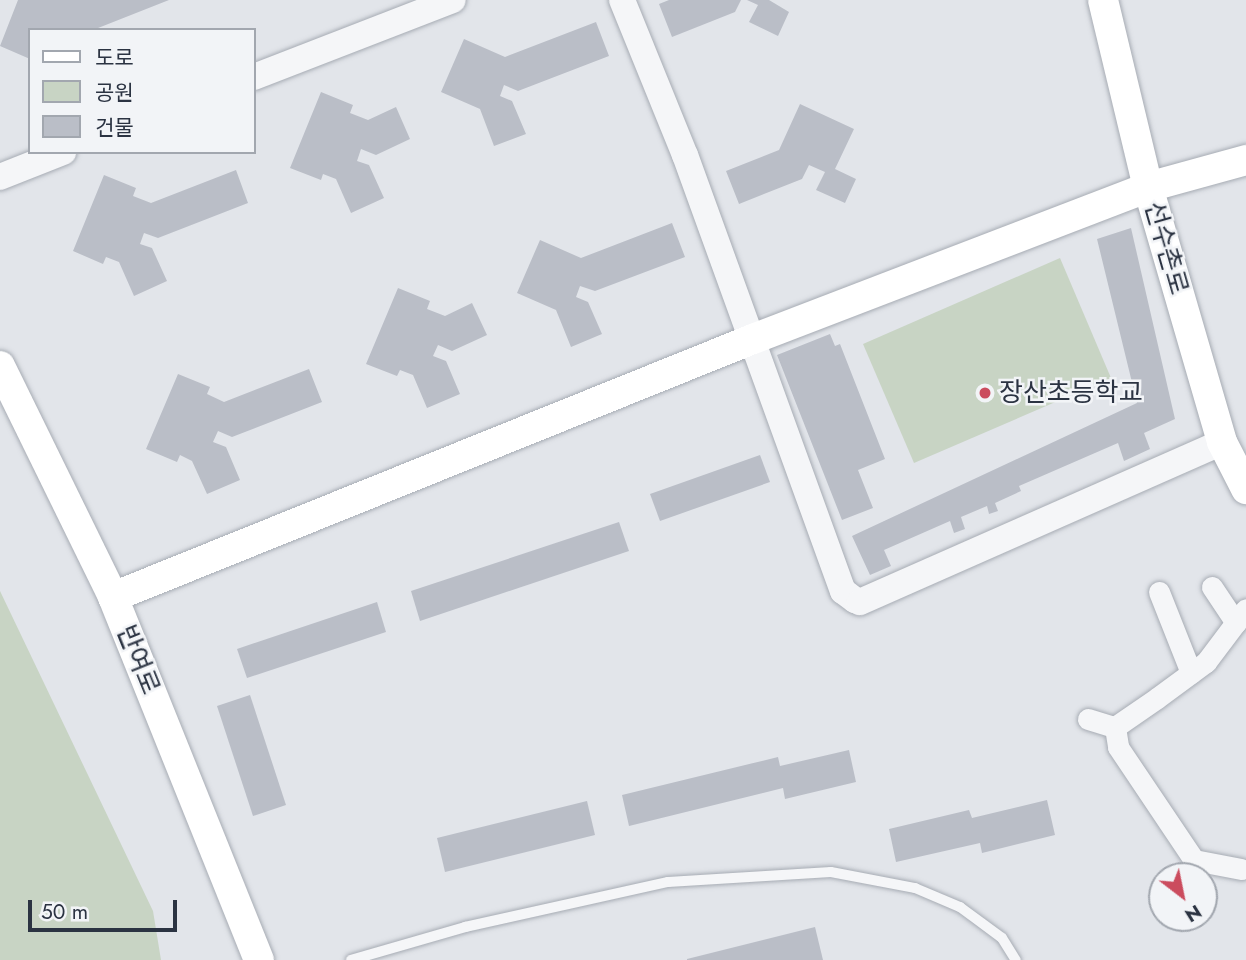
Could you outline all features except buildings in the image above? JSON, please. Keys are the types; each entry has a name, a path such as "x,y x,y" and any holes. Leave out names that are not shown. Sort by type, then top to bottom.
{"main road":[{"name":"선수촌로","path":"1103,0 1148,187 1222,442 1246,489"},
{"path":"113,597 753,339 1148,187 1246,160"},
{"name":"반여로","path":"0,366 113,597 259,960"}],"street":[{"path":"256,76 453,0"},
{"path":"622,0 685,155 844,591 860,602 1222,442"},
{"path":"0,177 57,154"},
{"path":"1115,727 1206,662 1241,616 1212,587"},
{"path":"1159,592 1191,673"},
{"path":"1088,719 1115,727"},
{"path":"1115,727 1118,747 1194,860 1241,869"}],"lane":[{"path":"351,960 465,927 668,882 831,872 915,888 960,907 1002,938 1016,960"}],"green space":[{"path":"1060,258 1111,378 914,463 863,344"},
{"path":"0,591 153,911 161,960 0,960"}],"place":[{"name":"장산초등학교","path":"985,393"}]}
